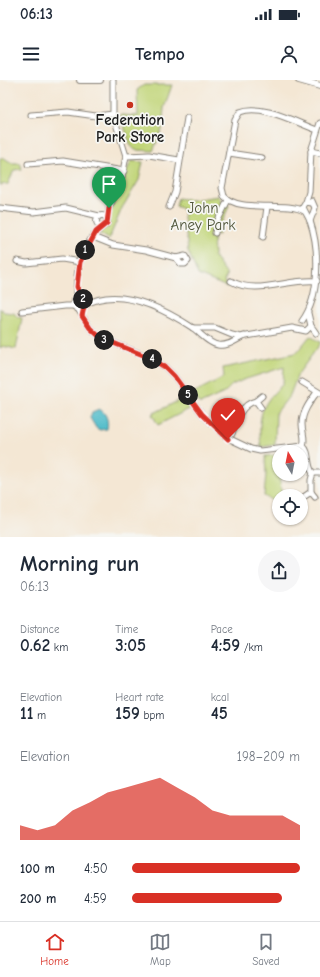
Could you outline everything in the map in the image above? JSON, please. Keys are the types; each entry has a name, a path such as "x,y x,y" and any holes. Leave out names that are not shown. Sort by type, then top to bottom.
{"main road":[{"path":"80,80 100,80"},
{"path":"299,80 320,86"},
{"path":"312,80 320,83"}],"street":[{"path":"113,80 113,114 126,156 124,171 109,208 107,223 95,234 80,262 77,287 82,316 90,328 101,338 148,357 165,367 174,376 202,414 220,431 230,434 236,441 251,449 260,451 272,450"},
{"path":"317,130 271,113 243,111 236,117 222,188 224,196 228,200 267,207 295,207 305,203 313,207 320,208"},
{"path":"31,115 64,112 96,116 113,114"},
{"path":"169,208 175,192 187,118"},
{"path":"301,329 302,322 308,313 317,281 316,255 310,221 305,211 305,203 309,192 311,151 320,123"},
{"path":"311,151 320,153"},
{"path":"229,153 262,158"},
{"path":"126,156 149,155 179,160"},
{"path":"28,164 63,161 124,171"},
{"path":"309,192 313,207 310,221"},
{"path":"215,233 217,222 228,200"},
{"path":"263,238 267,207"},
{"path":"295,207 310,213 313,207"},
{"path":"0,208 34,212 66,208 107,218"},
{"path":"95,234 97,222 100,216 109,208"},
{"path":"90,214 103,226"},
{"path":"95,234 113,245 146,250 176,258"},
{"path":"17,261 26,263 62,260 80,262"},
{"path":"231,281 241,287 251,288 304,280 317,281"},
{"path":"22,311 113,298 140,302 161,310 190,327 216,345 225,345 244,336"},
{"path":"308,313 309,326"},
{"path":"292,328 306,320 309,326 318,334"},
{"path":"190,327 200,329 214,328 234,336 244,336 292,328 301,329 309,326"},
{"path":"302,382 318,393 304,414 302,425 305,441 303,445"},
{"path":"230,434 244,406 256,401 262,396"},
{"path":"256,401 261,408"},
{"path":"308,460 310,470 313,473"},
{"path":"313,473 320,473"},
{"path":"308,496 313,495 311,480 313,473"}],"green space":[{"path":"144,85 172,85 164,108 162,130 153,151 135,150 131,146 120,115 138,116 137,90"},
{"path":"0,158 4,158 12,163 20,163 22,169 14,170 8,184 0,185"},
{"path":"131,161 143,162 139,180 122,208 109,239 99,233 109,225 108,217"},
{"name":"John Aney Park","path":"219,196 221,202 229,206 218,231 219,235 213,233 214,257 227,275 224,281 227,287 198,275 188,251 183,209 176,206 178,198 191,200"},
{"path":"0,308 4,312 14,313 17,317 22,318 16,349 3,346 0,348"},
{"path":"310,336 320,342 298,374 290,395 276,413 275,445 261,447 260,427 262,412 265,405 275,391 283,384 284,367 243,380 232,385 224,393 200,404 193,393 224,377 223,368 296,353"},
{"path":"184,398 191,408 158,425 152,414"},
{"path":"272,455 272,481 280,481 281,489 272,489 272,500 264,496 266,474 265,456"}],"water":[{"path":"99,409 106,417 108,423 107,429 100,430 96,428 90,418 92,412"}],"place":[{"name":"Federation Park Store","path":"130,105"}],"route":[{"path":"109,208 107,223 96,232 86,248 78,269 77,287 81,298 85,303 82,316 96,335 148,357 165,367 174,376 207,420 228,439"}]}
